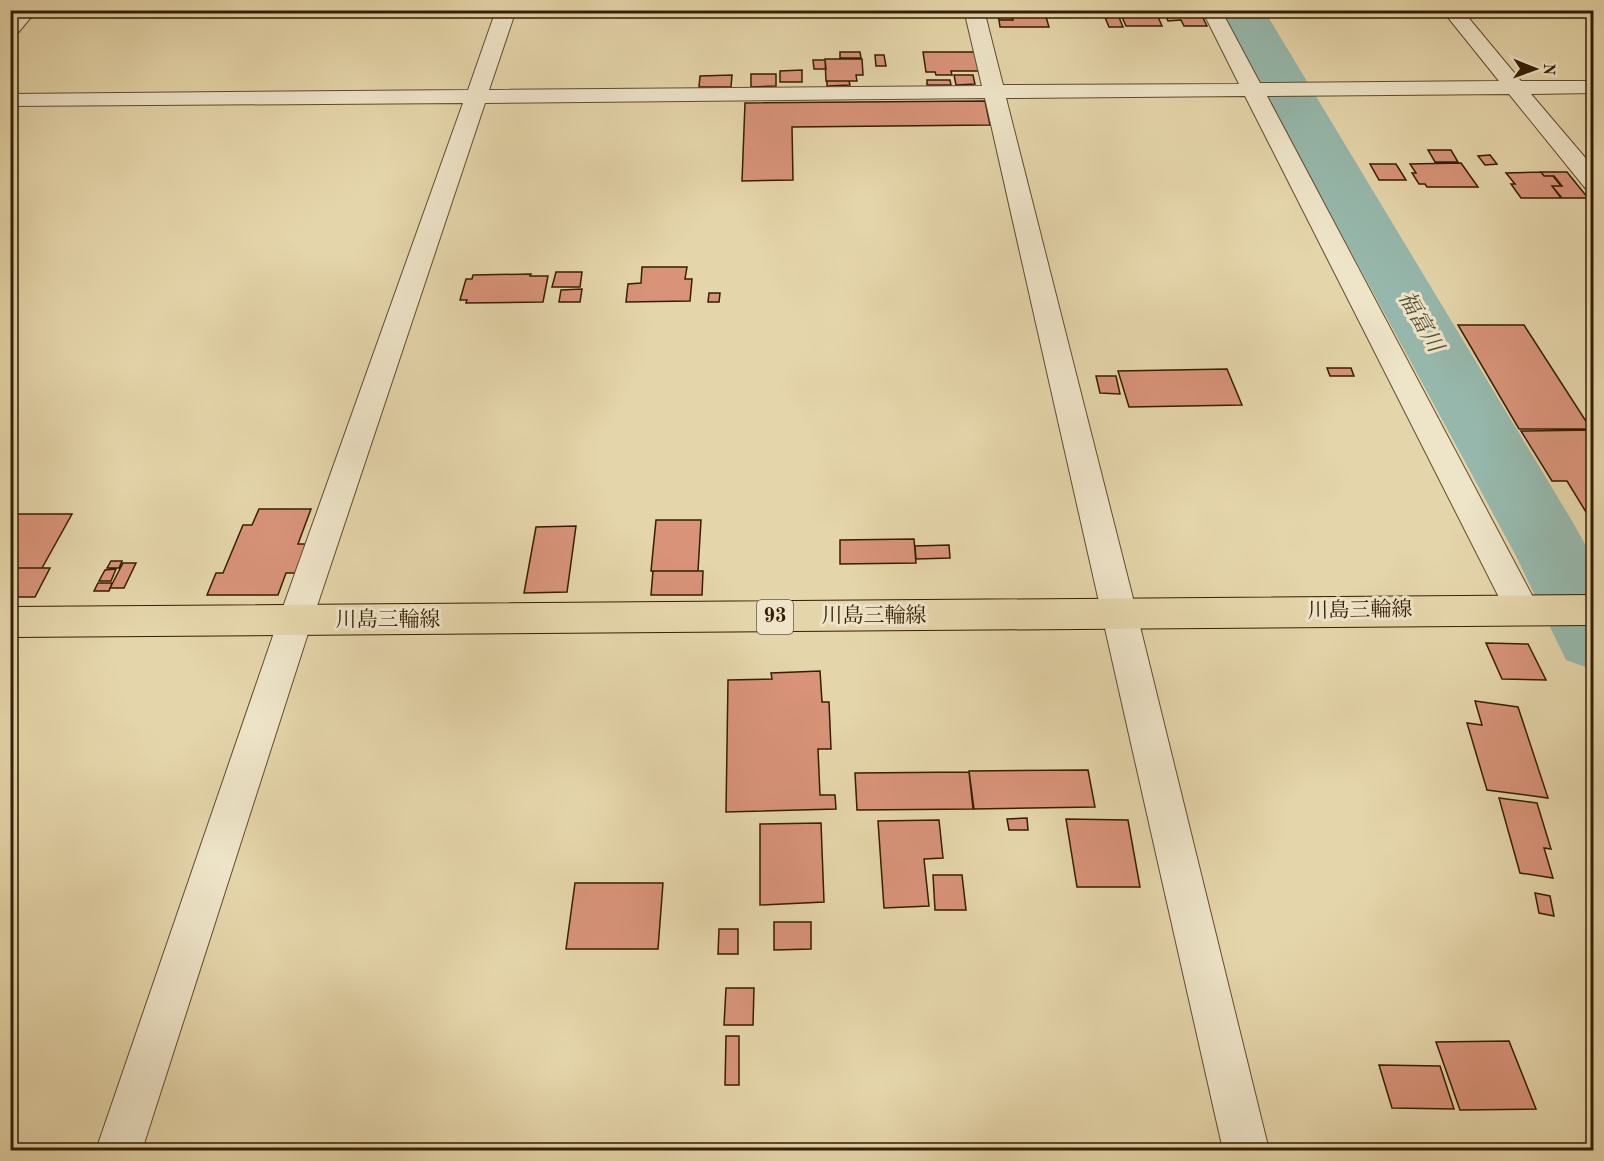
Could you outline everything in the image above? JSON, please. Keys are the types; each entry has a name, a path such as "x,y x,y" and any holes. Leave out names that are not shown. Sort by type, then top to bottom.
{"main road":[{"name":"川島三輪線","path":"10,622 1593,609"}],"street":[{"path":"10,30 28,10"},
{"path":"119,1150 295,621 506,10"},
{"path":"974,10 1120,614 1246,1150"},
{"path":"1211,10 1256,89 1531,609"},
{"path":"1451,10 1593,184"},
{"path":"10,100 1593,87"}],"building":[{"path":"996,10 1010,10 1013,20 999,20"},
{"path":"1011,10 1044,10 1049,27 1000,27 999,20 1013,20"},
{"path":"1102,10 1116,10 1123,27 1109,27"},
{"path":"1119,10 1155,10 1162,26 1126,26"},
{"path":"1163,10 1200,12 1207,26 1184,26 1181,20 1168,21"},
{"path":"840,52 860,52 861,58 840,58"},
{"path":"923,52 975,52 979,71 951,71 952,75 936,75 935,72 926,72"},
{"path":"875,55 884,55 886,66 876,66"},
{"path":"825,59 862,59 863,75 856,75 857,81 826,81"},
{"path":"813,60 825,60 826,69 814,69"},
{"path":"802,70 802,82 780,82 780,71"},
{"path":"751,74 776,74 776,86 751,87"},
{"path":"732,75 731,87 699,87 700,76"},
{"path":"954,75 973,75 975,84 956,85"},
{"path":"927,80 950,80 951,85 927,85"},
{"path":"827,81 849,81 850,85 827,86"},
{"path":"985,101 990,125 792,127 793,180 742,181 745,103"},
{"path":"1428,150 1451,150 1458,162 1435,162"},
{"path":"1490,155 1497,164 1485,165 1478,156"},
{"path":"1461,163 1478,187 1427,187 1425,184 1419,184 1412,173 1416,173 1410,164"},
{"path":"1370,164 1396,164 1406,180 1379,180"},
{"path":"1541,172 1567,172 1588,198 1561,198 1552,186 1562,186 1554,176 1544,176"},
{"path":"1541,172 1544,176 1553,176 1561,186 1552,186 1562,198 1521,198 1511,184 1515,184 1506,173"},
{"path":"642,267 687,267 685,279 692,279 690,301 626,302 628,284 641,283"},
{"path":"556,272 582,272 580,287 552,287"},
{"path":"531,274 530,276 548,276 543,302 466,303 467,300 460,300 466,279 472,279 473,275"},
{"path":"582,289 580,302 559,302 561,290"},
{"path":"709,293 720,293 719,302 708,302"},
{"path":"1458,325 1524,325 1591,429 1519,429"},
{"path":"1327,368 1351,368 1354,376 1330,376"},
{"path":"1227,369 1242,405 1129,407 1118,371"},
{"path":"1096,376 1116,376 1120,394 1100,393"},
{"path":"1594,430 1594,525 1567,481 1552,481 1521,431"},
{"path":"259,509 311,509 298,544 307,544 296,573 286,573 278,595 207,595 216,573 223,573 243,525 252,525"},
{"path":"15,514 72,514 42,568 10,568 10,522"},
{"path":"656,520 701,520 698,571 651,571"},
{"path":"576,526 567,592 524,593 536,527"},
{"path":"914,539 916,563 840,564 840,540"},
{"path":"949,545 950,558 916,559 915,546"},
{"path":"111,561 122,561 119,568 107,568"},
{"path":"123,563 136,563 124,588 110,588"},
{"path":"10,568 50,568 35,597 10,597"},
{"path":"116,569 111,581 99,581 105,570"},
{"path":"653,571 703,571 702,595 651,595"},
{"path":"98,583 112,583 109,591 94,591"},
{"path":"1486,643 1528,644 1546,680 1502,679"},
{"path":"820,671 822,702 829,702 831,749 818,749 820,795 835,795 836,809 726,812 728,680 772,679 771,673"},
{"path":"1475,701 1518,707 1548,798 1487,790 1467,723 1482,725"},
{"path":"1088,770 1095,807 974,809 969,771"},
{"path":"969,772 973,809 857,810 855,773"},
{"path":"1499,798 1537,803 1551,849 1544,848 1553,878 1520,873"},
{"path":"1027,818 1028,830 1009,830 1007,819"},
{"path":"1066,819 1128,820 1140,887 1077,887"},
{"path":"939,820 943,858 924,859 929,906 884,908 878,821"},
{"path":"821,823 824,902 760,905 760,824"},
{"path":"933,875 962,875 966,910 935,910"},
{"path":"575,883 663,883 658,949 566,949"},
{"path":"1535,893 1550,896 1554,916 1539,913"},
{"path":"774,922 811,922 811,949 774,950"},
{"path":"719,929 738,929 738,954 718,954"},
{"path":"726,988 754,988 753,1025 724,1025"},
{"path":"726,1036 739,1036 739,1085 725,1085"},
{"path":"1509,1041 1536,1109 1460,1110 1436,1042"},
{"path":"1379,1065 1440,1066 1454,1109 1392,1108"}],"waterway":[{"name":"福富川","path":"1242,10 1546,542 1594,636"}]}
